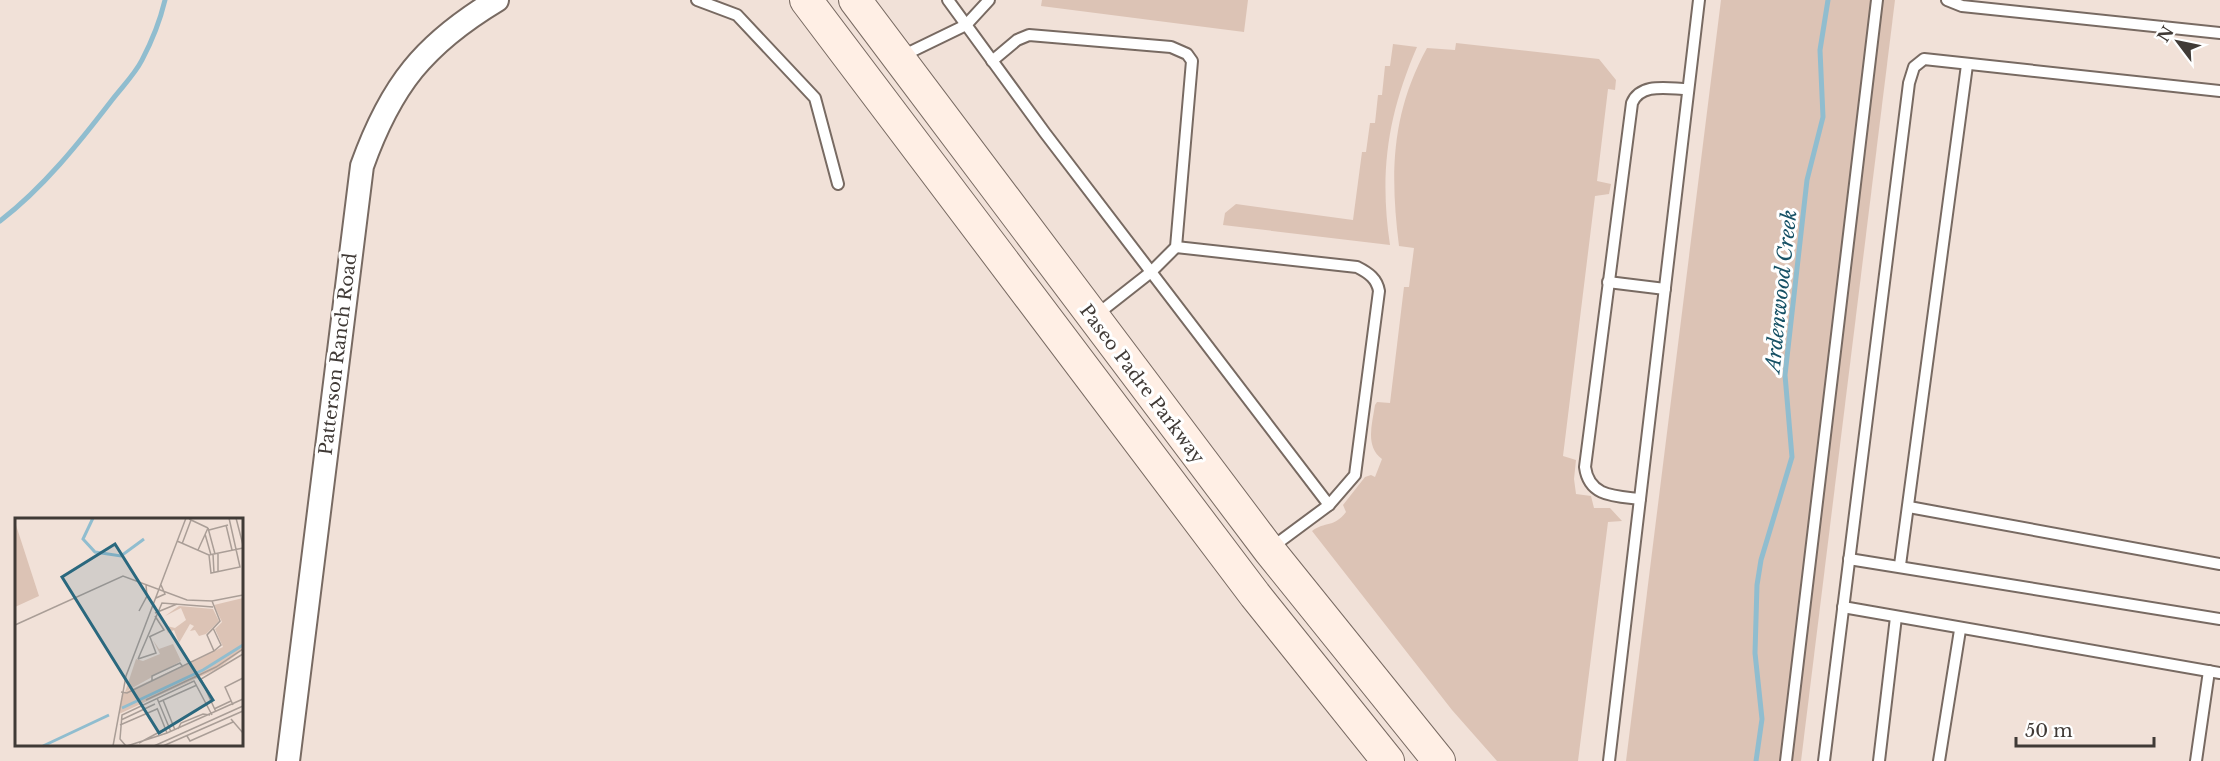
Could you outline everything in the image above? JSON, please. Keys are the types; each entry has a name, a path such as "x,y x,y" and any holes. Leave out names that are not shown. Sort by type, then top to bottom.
{"main road":[{"name":"Paseo Padre Parkway","path":"806,0 1256,595 1388,761"},
{"name":"Paseo Padre Parkway","path":"855,0 1092,318 1269,550 1439,761"}],"street":[{"name":"Patterson Ranch Road","path":"288,761 362,166 376,125 394,92 424,54 459,23 497,0"}],"lane":[{"path":"697,0 738,15 814,99 838,184"},
{"path":"948,0 1329,505"},
{"path":"898,58 966,25 989,0"},
{"path":"1609,761 1699,0"},
{"path":"1786,761 1877,0"},
{"path":"1947,0 1962,6 2220,33"},
{"path":"992,61 1017,40 1029,35 1171,47 1186,54 1193,67 1176,247 1152,272 1092,318"},
{"path":"1824,761 1911,75 1917,63 1924,59 2220,91"},
{"path":"1900,565 1967,65"},
{"path":"1640,499 1607,495 1592,486 1585,467 1632,103 1638,93 1646,88 1689,89"},
{"path":"1176,247 1357,267 1367,272 1378,284 1379,291 1356,470 1352,480 1329,505 1269,550"},
{"path":"1608,282 1665,290"},
{"path":"1909,507 2220,564"},
{"path":"1849,559 1900,565 2220,619"},
{"path":"1843,608 2214,672 2196,761"},
{"path":"1879,761 1896,617"},
{"path":"1940,761 1960,630"}],"shaded area":[{"path":"1042,0 1248,0 1244,32 1041,6"},
{"path":"1721,0 1895,0 1801,761 1626,761"},
{"path":"1456,43 1599,59 1616,80 1615,90 1608,89 1597,181 1611,184 1609,194 1595,196 1563,456 1576,460 1574,479 1576,494 1591,496 1594,508 1610,508 1622,521 1608,522 1578,761 1497,761 1452,710 1312,531 1342,517 1346,512 1343,505 1365,477 1371,475 1375,477 1382,459 1373,448 1372,420 1377,402 1390,403 1404,287 1409,287 1414,248 1399,246 1396,220 1394,169 1400,121 1406,97 1427,48 1455,50"},
{"path":"1393,44 1417,47 1399,96 1388,144 1386,193 1390,245 1223,225 1225,213 1236,204 1353,220 1362,152 1366,152 1370,123 1375,123 1378,95 1382,95 1385,66 1390,66"}],"waterway":[{"path":"0,221 60,164 132,75 152,38 165,0"},
{"name":"Ardenwood Creek","path":"1756,761 1762,719 1755,653 1757,585 1761,560 1792,457 1785,375 1807,180 1823,117 1820,50 1828,0"}]}
